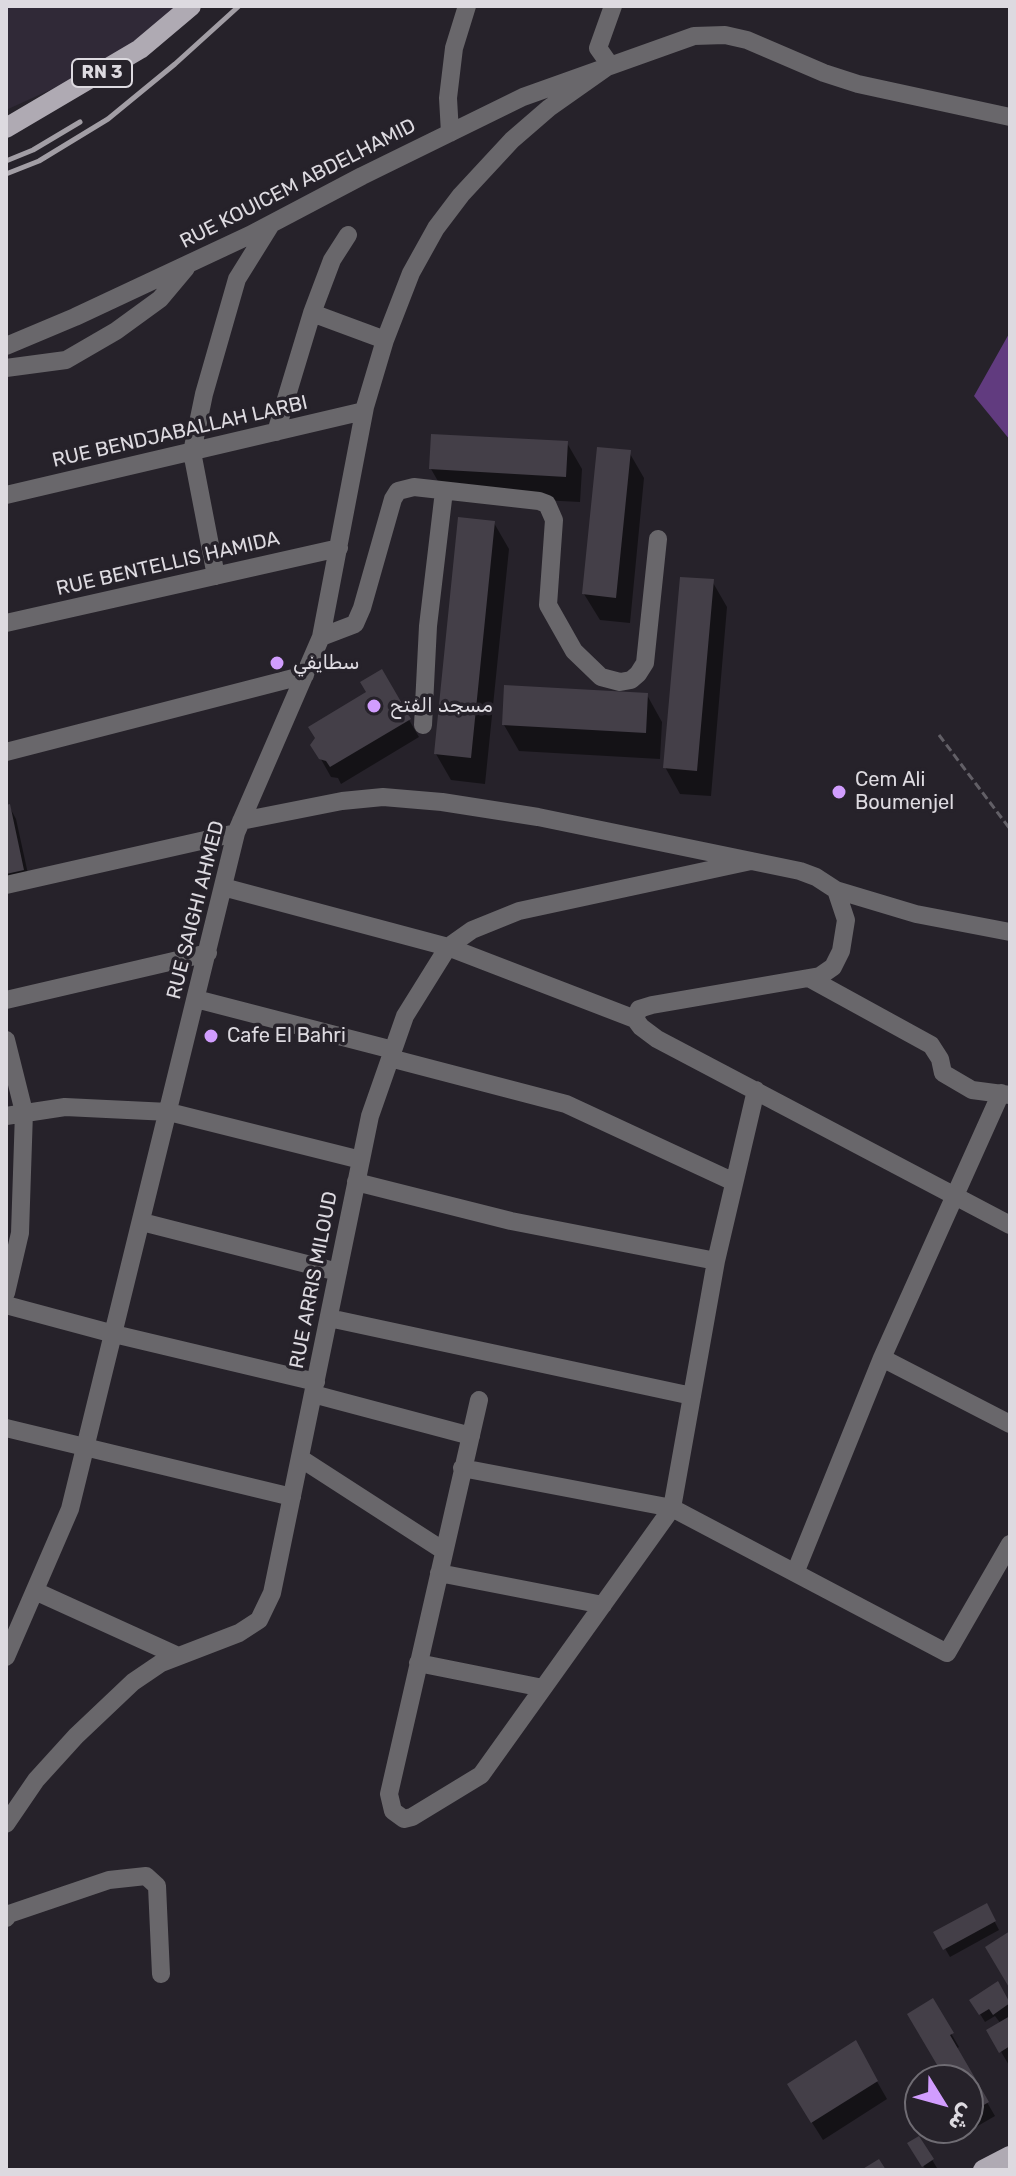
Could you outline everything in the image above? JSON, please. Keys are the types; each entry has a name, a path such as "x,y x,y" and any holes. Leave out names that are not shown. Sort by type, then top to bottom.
{"main road":[{"name":"RN 3","path":"6,128 140,49 191,6"},
{"path":"983,2170 1010,2156"}],"street":[{"path":"450,133 448,98 454,48 467,6"},
{"path":"613,6 598,48 610,65 694,36 725,35 747,40 858,84 1008,115"},
{"name":"RUE KOUICEM ABDELHAMID","path":"6,346 189,264 523,97 610,65"},
{"name":"RUE SAIGHI AHMED","path":"6,1657 70,1509 238,827 321,637 364,411 385,340 411,273 436,228 461,195 528,125 610,65"},
{"path":"216,576 192,452 204,394 237,279 271,224"},
{"path":"276,432 312,313 332,260 348,235"},
{"path":"6,368 66,360 116,331 160,299 189,264"},
{"path":"312,313 385,340"},
{"name":"RUE BENDJABALLAH LARBI","path":"6,495 364,411"},
{"path":"321,637 355,624 398,491 414,487 525,499 547,504 554,520 548,605 574,651 601,677 620,682 638,674 645,663 658,539"},
{"path":"423,725 428,626 444,491"},
{"name":"RUE BENTELLIS HAMIDA","path":"6,623 339,548"},
{"path":"6,752 305,675"},
{"path":"6,885 342,801 383,797 442,802 538,817 800,871 836,890 916,914 1010,932"},
{"name":"RUE ARRIS MILOUD","path":"6,1824 36,1780 76,1736 133,1682 161,1663 239,1633 259,1620 272,1593 370,1116 405,1016 448,947 472,930 519,911 751,861"},
{"path":"223,887 448,947 635,1019 657,1039 1010,1225"},
{"path":"635,1019 639,1009 652,1005 820,976 833,967 841,951 846,920 836,890"},
{"path":"6,1000 208,953"},
{"path":"795,1573 882,1358 955,1196 1006,1094 972,1090 943,1073 940,1059 931,1045 809,978"},
{"path":"196,999 566,1104 734,1182"},
{"path":"6,1040 15,1114 20,1233 6,1293"},
{"path":"479,1400 389,1794 393,1811 404,1819 481,1775 672,1508 716,1261 756,1090"},
{"path":"15,1114 65,1107 169,1112 361,1160"},
{"path":"356,1182 511,1221 716,1261"},
{"path":"142,1222 338,1272"},
{"path":"6,1305 314,1388 471,1436"},
{"path":"329,1318 692,1396"},
{"path":"882,1358 1010,1424"},
{"path":"6,1428 292,1497"},
{"path":"300,1458 444,1551"},
{"path":"462,1468 672,1508 947,1653 1010,1544"},
{"path":"439,1573 603,1605"},
{"path":"35,1591 178,1656"},
{"path":"418,1663 543,1688"},
{"path":"6,1918 21,1909 109,1880 146,1876 157,1886 161,1974"}],"path":[{"path":"939,735 1010,829"}],"shaded area":[{"path":"6,6 189,6 140,49 6,110"},
{"path":"1010,332 1010,440 974,396"}],"building":[{"path":"431,434 568,441 566,477 429,469"},
{"path":"597,447 631,450 616,598 582,594"},
{"path":"458,517 495,521 471,758 434,754"},
{"path":"680,577 714,579 697,771 663,768"},
{"name":"مسجد الفتح","path":"382,669 411,719 330,767 326,761 319,759 310,745 315,738 308,727 366,692 360,682"},
{"path":"504,685 648,693 646,733 502,725"},
{"path":"10,804 24,870 6,874 6,805"},
{"path":"987,1903 996,1921 943,1950 933,1932"},
{"path":"1010,1931 1010,1989 985,1947"},
{"path":"998,1981 1010,2003 993,2015 989,2009 979,2015 969,2000"},
{"path":"933,1998 954,2033 950,2035 967,2064 937,2064 907,2014"},
{"path":"1010,2016 1010,2046 999,2053 986,2030"},
{"path":"856,2040 878,2081 811,2123 787,2084"},
{"path":"908,2144 924,2144 934,2159 922,2167"},
{"path":"879,2159 886,2170 861,2170"}],"railway":[{"path":"6,174 39,161 108,119 239,6"},
{"path":"6,161 33,150 80,122"}],"place":[{"name":"سطايفي","path":"277,663"},
{"name":"مسجد الفتح","path":"374,706"},
{"name":"Cem Ali Boumenjel","path":"839,792"},
{"name":"Cafe El Bahri","path":"211,1036"}]}
